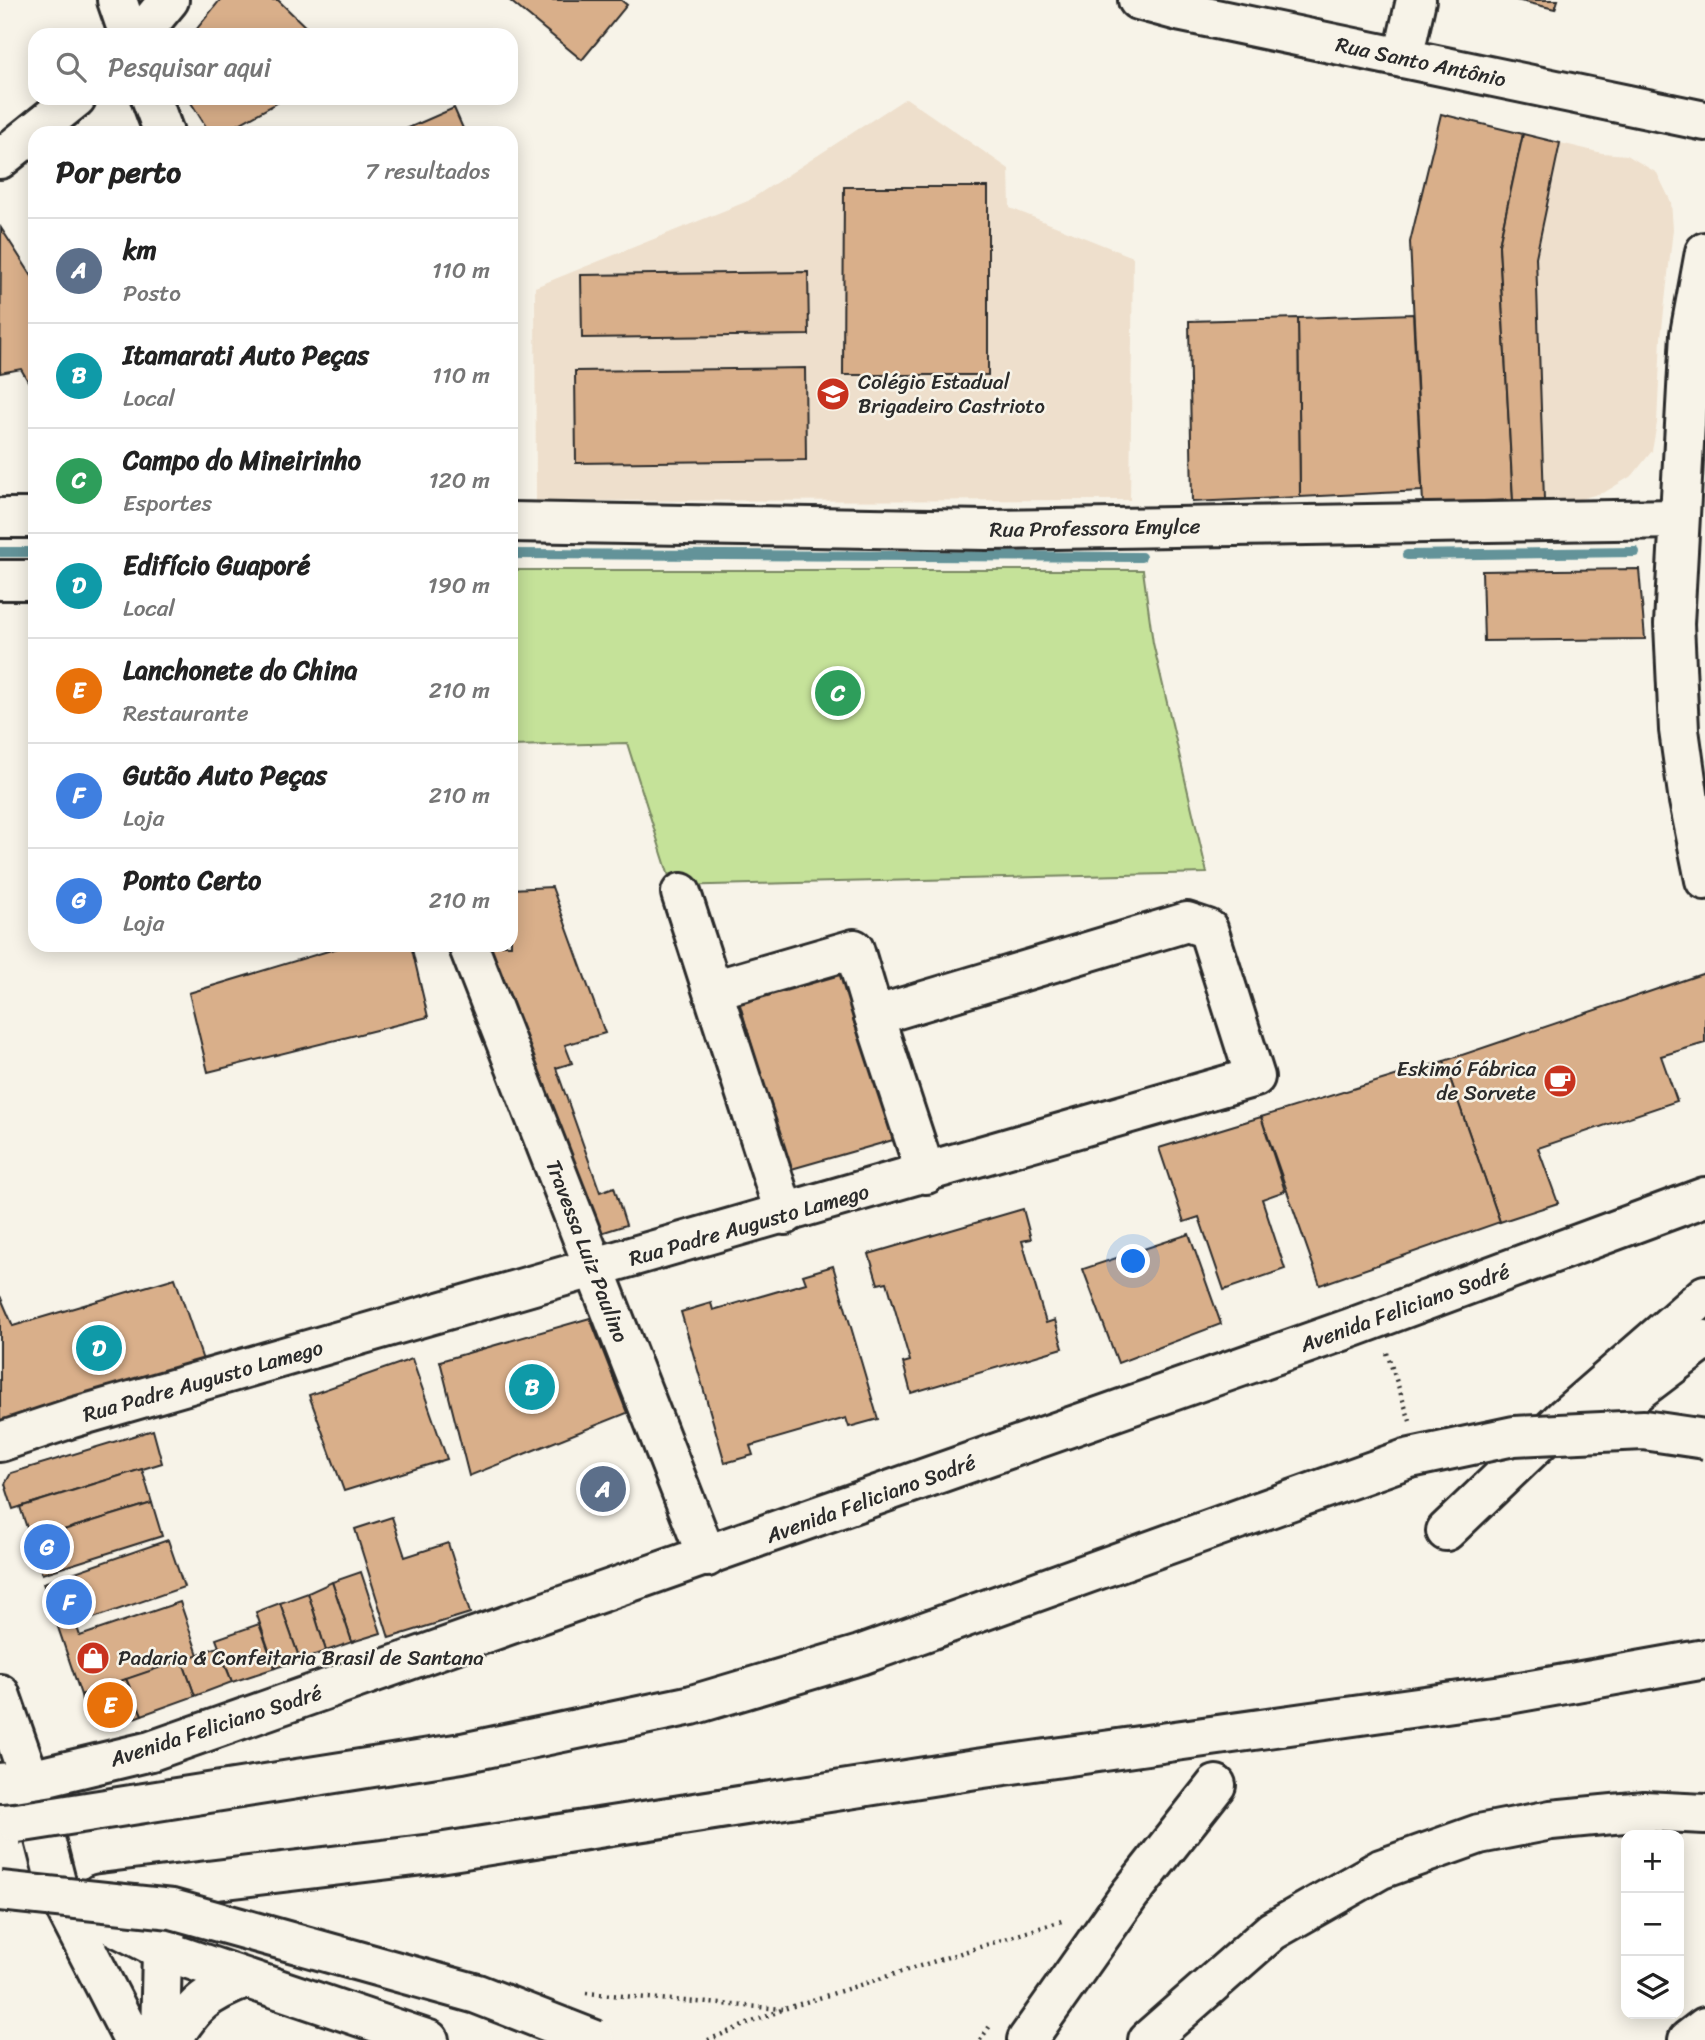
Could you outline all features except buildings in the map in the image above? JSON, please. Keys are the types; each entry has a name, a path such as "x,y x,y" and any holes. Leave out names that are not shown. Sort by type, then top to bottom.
{"main road":[{"path":"117,0 127,28"},
{"path":"145,28 169,0"},
{"name":"Rua Santo Antônio","path":"1138,0 1183,6 1403,58 1705,121"},
{"path":"1403,58 1416,0"},
{"path":"41,126 67,105"},
{"path":"154,105 161,126"},
{"path":"0,159 28,137"},
{"path":"1705,252 1690,334 1674,624 1679,730 1689,801 1705,880"},
{"path":"0,518 28,518"},
{"name":"Rua Professora Emylce","path":"518,523 987,530 1679,519"},
{"path":"0,580 28,580"},
{"path":"681,893 785,1215"},
{"name":"Rua Padre Augusto Lamego","path":"0,1442 72,1418 785,1215 1255,1077 1208,929 1187,922 874,1016"},
{"path":"713,990 853,949 926,1174"},
{"name":"Travessa Luiz Paulino","path":"471,952 707,1557"},
{"name":"Avenida Feliciano Sodré","path":"15,1781 151,1751 1364,1323 1705,1197"},
{"path":"1705,1295 1566,1416 1446,1531 1539,1466 1705,1340"},
{"path":"0,1826 462,1753 692,1704 860,1655 1406,1459 1514,1436 1644,1430 1705,1439"},
{"path":"0,1902 200,1883 432,1854 976,1769 1503,1695 1705,1659"},
{"path":"0,1693 15,1781 60,1898 133,2040"},
{"path":"1027,2040 1130,1894 1216,1785"},
{"path":"1148,2040 1272,1931 1381,1869 1479,1834 1551,1819 1644,1811 1705,1814"},
{"path":"160,2040 162,1950 169,1917 200,1883"},
{"path":"0,1891 172,1909 477,1994 595,2040"},
{"path":"60,1898 162,1950 429,2040"},
{"path":"172,2040 191,2010 212,1992 245,1979"},
{"path":"1688,2040 1705,2027"}],"path":[{"path":"708,2040 784,2009 1068,1919 1060,1930"},
{"path":"580,1993 784,2009"},
{"path":"980,2040 996,2018"}],"shaded area":[{"name":"Colégio Estadual Brigadeiro Castrioto","path":"906,98 1009,169 1010,208 1133,257 1130,500 536,501 535,287 748,201"},
{"path":"1441,114 1602,153 1627,155 1657,173 1671,202 1673,229 1661,338 1657,423 1652,451 1633,475 1605,492 1577,500 1423,503 1410,242"}],"green space":[{"path":"518,570 1143,570 1153,643 1207,873 672,886 627,743 518,746"}],"waterway":[{"path":"0,552 28,552"},
{"path":"1407,555 1635,552"},
{"path":"518,554 1141,557"}],"place":[{"name":"Colégio Estadual Brigadeiro Castrioto","path":"833,394"},
{"name":"Campo do Mineirinho","path":"838,693"},
{"name":"Eskimó Fábrica de Sorvete","path":"1560,1081"},
{"name":"Edifício Guaporé","path":"99,1348"},
{"name":"Itamarati Auto Peças","path":"532,1387"},
{"name":"km","path":"603,1489"},
{"name":"Ponto Certo","path":"47,1547"},
{"name":"Gutão Auto Peças","path":"69,1602"},
{"name":"Padaria & Confeitaria Brasil de Santana","path":"93,1658"},
{"name":"Lanchonete do China","path":"110,1705"}]}
